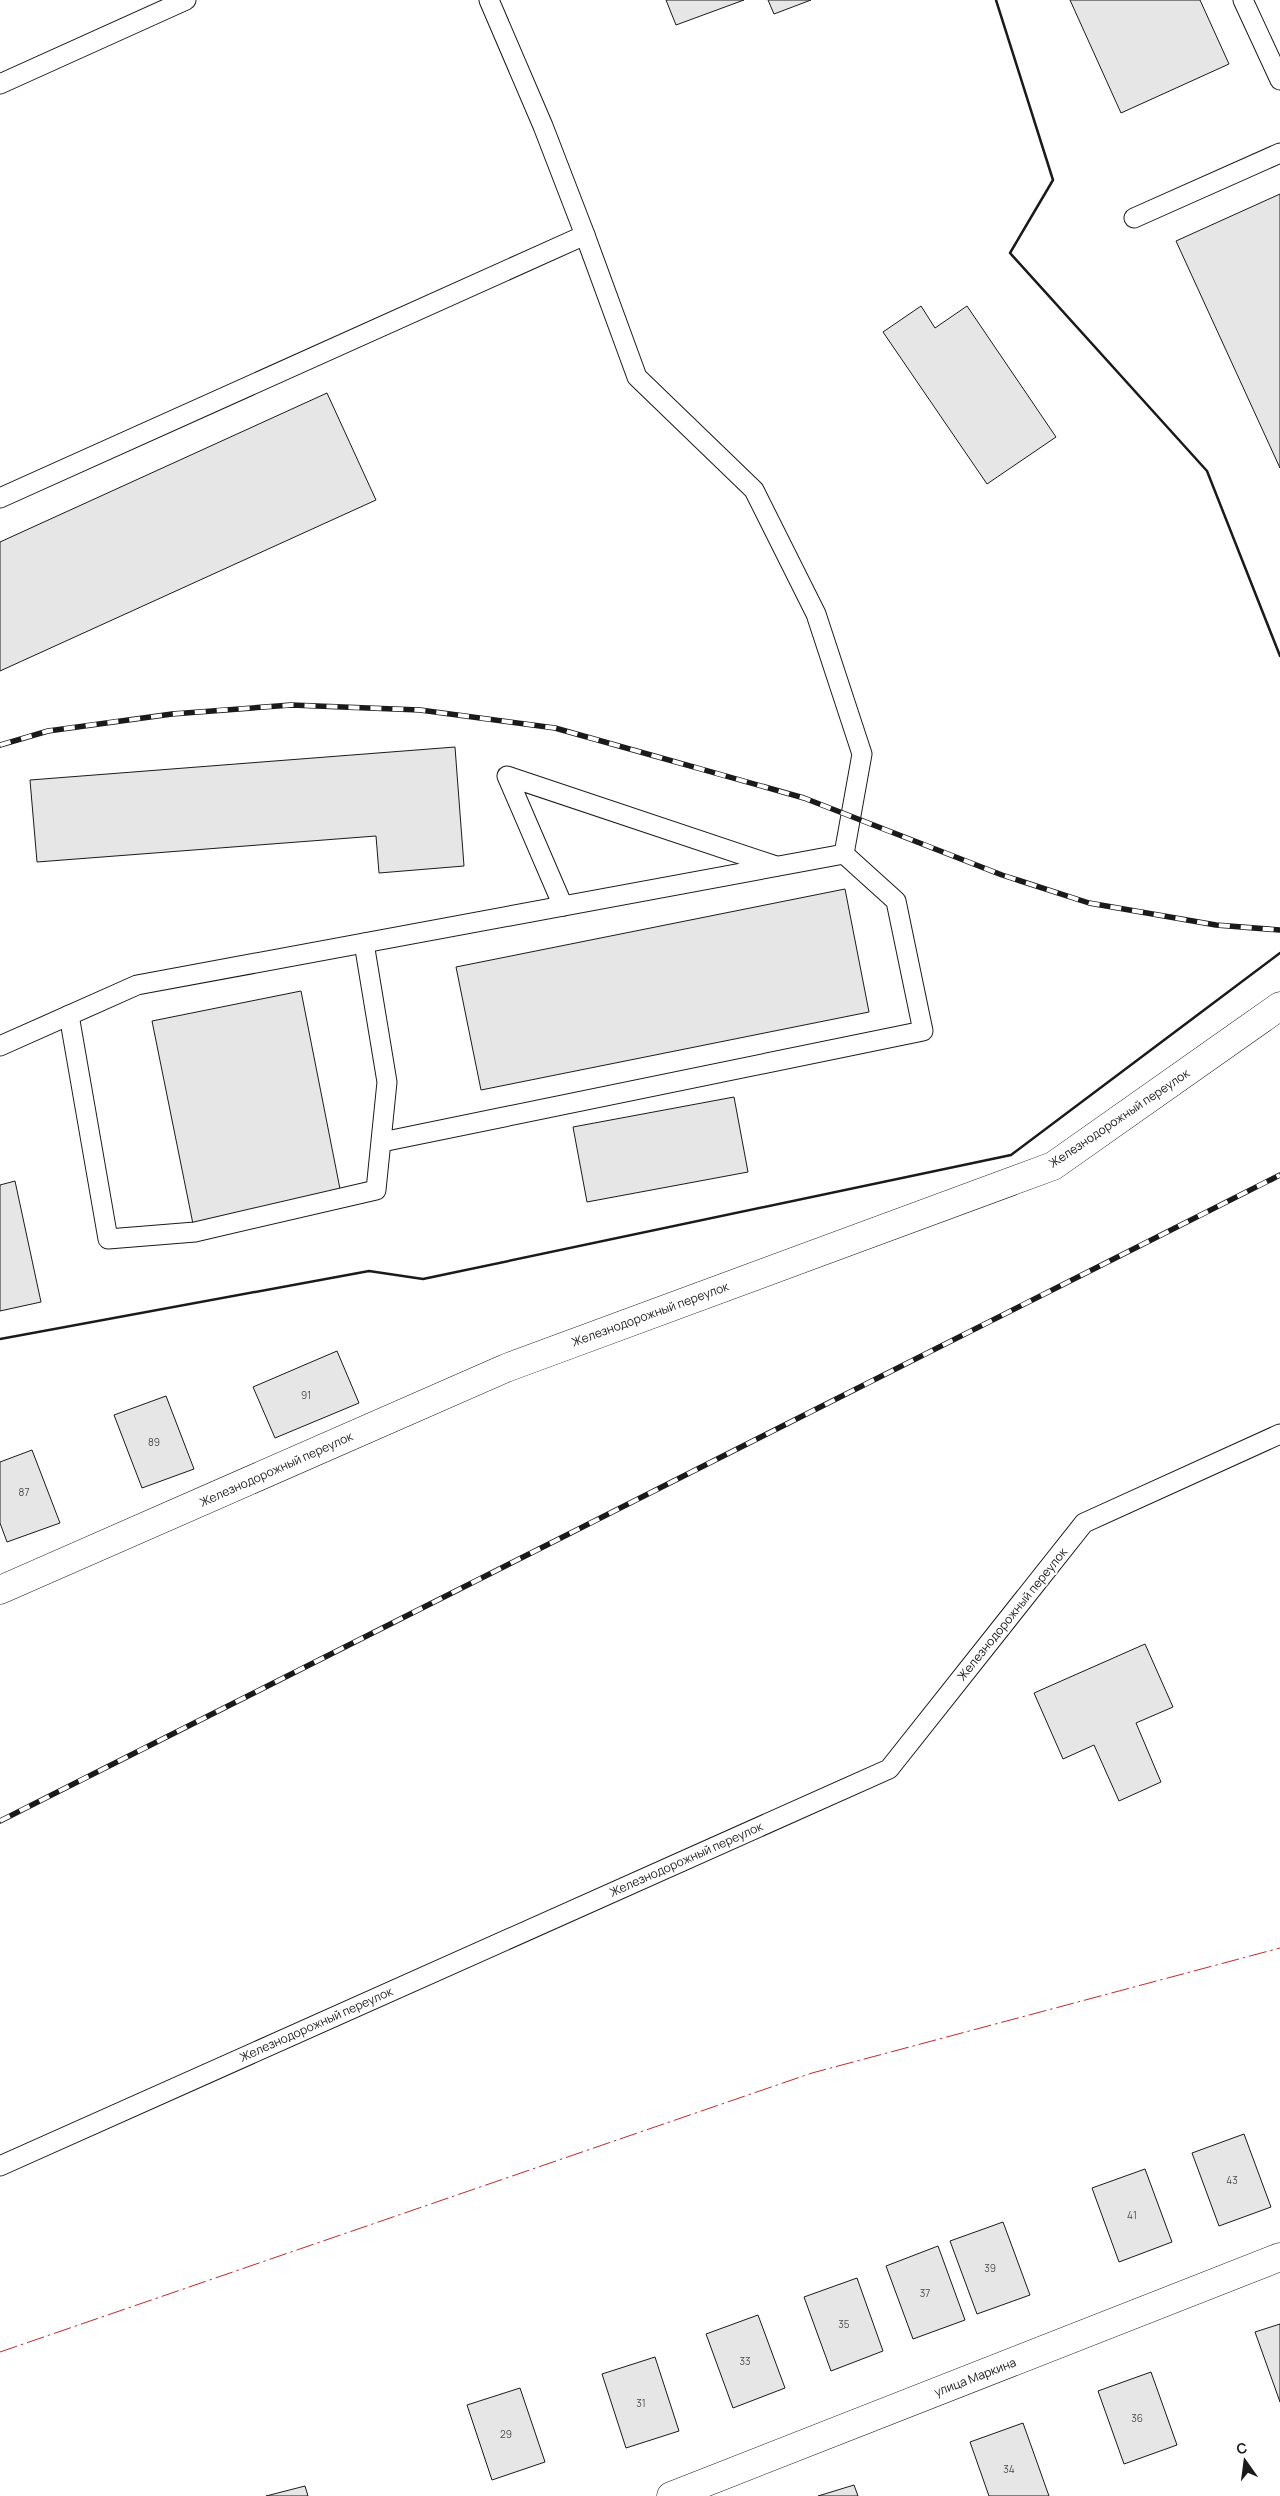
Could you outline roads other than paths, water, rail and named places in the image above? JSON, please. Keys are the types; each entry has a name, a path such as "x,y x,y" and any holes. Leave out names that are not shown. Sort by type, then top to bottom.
{"street":[{"name":"Железнодорожный переулок","path":"0,1590 506,1368 1053,1166 1280,1006"},
{"name":"улица Маркина","path":"671,2496 1280,2257"}],"lane":[{"path":"0,84 186,0"},
{"path":"489,0 585,235 636,377 754,490 816,614 862,754 844,854"},
{"path":"1243,0 1280,80"},
{"path":"1134,218 1280,153"},
{"path":"0,498 585,235"},
{"path":"563,906 508,776 777,867"},
{"path":"0,1046 137,985 844,854"},
{"path":"382,1142 923,1032 896,901 844,854"},
{"path":"68,1015 108,1239 195,1232 376,1190 387,1082 364,943"},
{"name":"Железнодорожный переулок","path":"0,2166 889,1769 1084,1523 1280,1434"}],"railway":[{"path":"0,745 48,731 172,714 291,705 420,710 555,728 804,798 1002,875 1089,903 1216,925 1280,930"},
{"path":"0,1821 1280,1175"}]}
